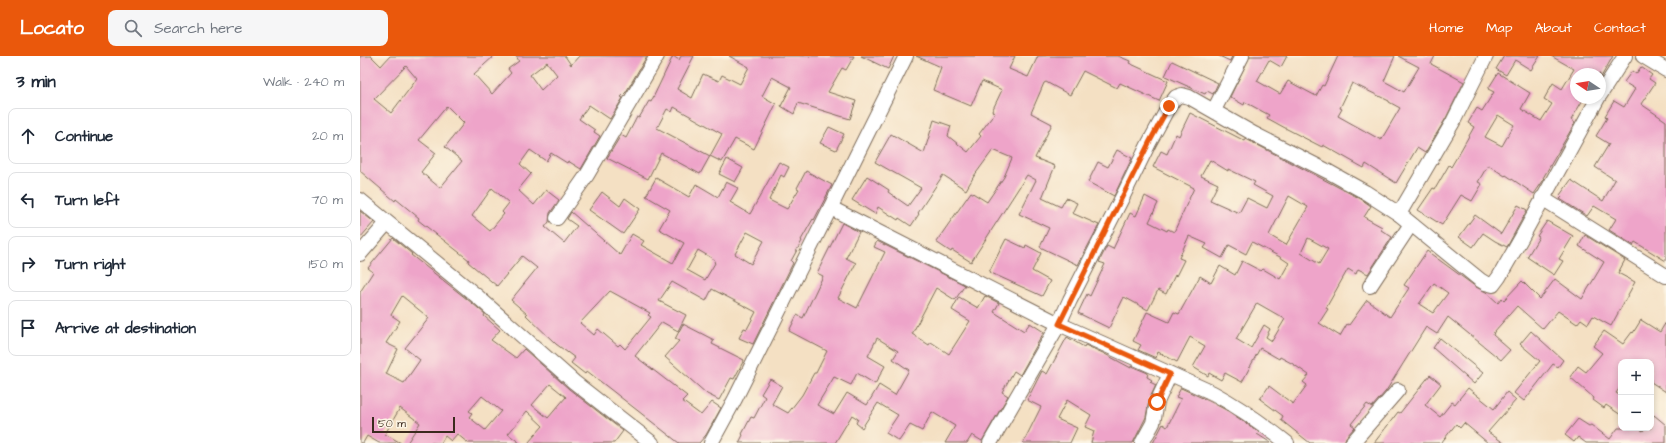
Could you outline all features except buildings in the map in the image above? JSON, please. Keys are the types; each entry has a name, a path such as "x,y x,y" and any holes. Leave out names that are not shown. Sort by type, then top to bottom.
{"street":[{"path":"557,218 587,175 657,56"},
{"path":"711,443 736,399 906,56"},
{"path":"1214,110 1242,56"},
{"path":"1399,214 1453,122 1486,56"},
{"path":"1606,86 1625,56"},
{"path":"1643,56 1666,70"},
{"path":"990,443 1059,324 1149,143 1169,106 1176,97 1182,95 1214,110 1254,134 1329,172 1399,214 1485,284 1493,285 1499,277 1595,104"},
{"path":"1542,198 1666,276"},
{"path":"360,200 478,297 574,382 652,443"},
{"path":"831,208 1059,324 1227,400 1287,443"},
{"path":"360,254 388,223"},
{"path":"1370,286 1411,224"},
{"path":"1142,443 1153,423 1157,402 1170,374"},
{"path":"1352,443 1398,390"}],"route":[{"path":"1157,402 1170,374 1059,324 1169,106"}]}
